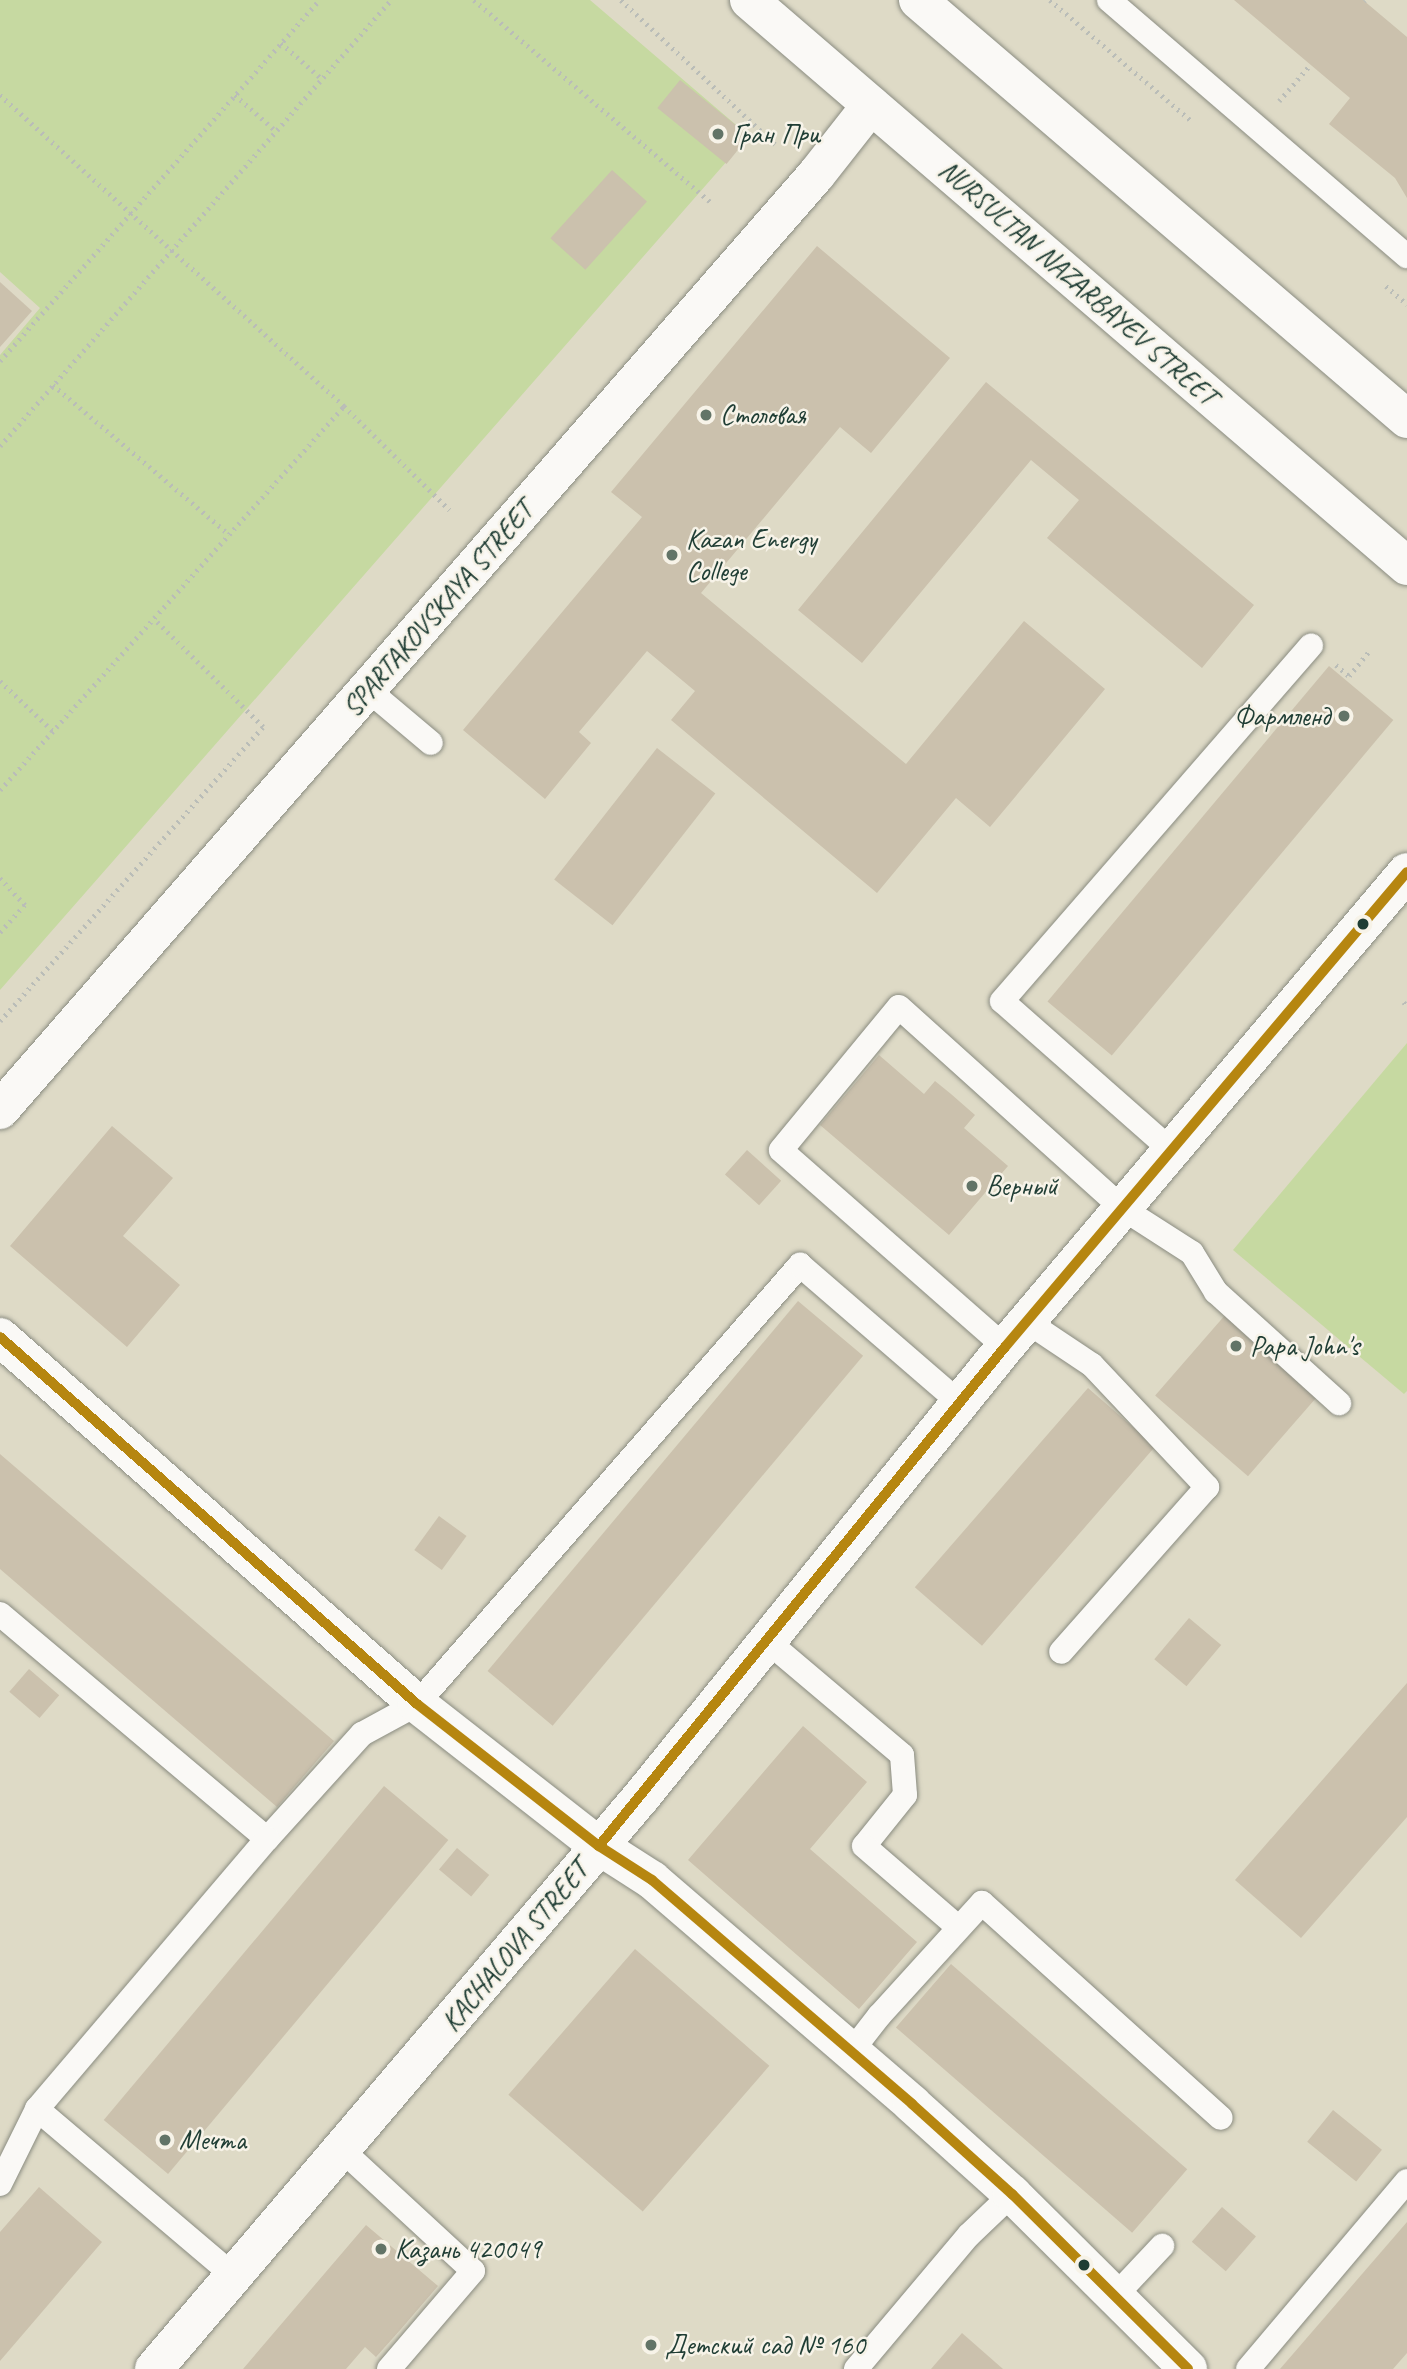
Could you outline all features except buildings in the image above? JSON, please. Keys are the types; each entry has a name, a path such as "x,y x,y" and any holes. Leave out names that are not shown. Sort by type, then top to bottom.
{"street":[{"name":"NURSULTAN NAZARBAYEV STREET","path":"749,0 1407,566"},
{"path":"933,5 1407,419"},
{"name":"SPARTAKOVSKAYA STREET","path":"0,1110 816,175 871,105"},
{"name":"KACHALOVA STREET","path":"154,2369 599,1846 1015,1334 1407,872"},
{"path":"0,1337 417,1704 599,1846 652,1880 851,2052 1012,2194 1188,2369"}],"lane":[{"path":"1109,0 1407,256"},
{"path":"1171,1150 1002,1001 1311,645"},
{"path":"368,690 432,743"},
{"path":"1061,1653 1207,1487 1092,1365 1015,1334 781,1150 899,1007 1122,1209 1192,1253 1216,1292 1339,1403"},
{"path":"0,2184 37,2109 267,1839 362,1734 417,1704 800,1265 960,1403"},
{"path":"0,1614 267,1839"},
{"path":"766,1640 902,1755 905,1795 864,1846 959,1928"},
{"path":"851,2052 982,1903 1221,2118"},
{"path":"37,2109 234,2276"},
{"path":"342,2150 473,2271 389,2369"},
{"path":"1248,2369 1407,2181"},
{"path":"856,2369 970,2235 1012,2194"},
{"path":"1115,2296 1162,2246"}],"path":[{"path":"0,361 319,0"},
{"path":"0,446 391,0"},
{"path":"474,0 712,203"},
{"path":"621,0 775,144"},
{"path":"281,43 322,79"},
{"path":"1258,126 1310,65"},
{"path":"0,95 344,406 450,510"},
{"path":"236,95 276,131"},
{"path":"53,386 229,534"},
{"path":"0,790 344,406"},
{"path":"0,1021 263,727 154,618"},
{"path":"0,681 53,731"},
{"path":"0,878 25,905 0,933"}],"green space":[{"path":"0,0 590,0 749,136 0,990 0,355 40,308 0,272"},
{"path":"1407,1043 1407,1391 1404,1394 1233,1250"}],"transit line":[{"path":"599,1846 1005,1347 1407,872"},
{"path":"0,1337 417,1704 599,1846 652,1880 912,2104 1012,2194 1188,2369"}],"place":[{"name":"Гран При","path":"718,134"},
{"name":"Столовая","path":"706,415"},
{"name":"Kazan Energy College","path":"672,555"},
{"name":"Фармленд","path":"1344,716"},
{"name":"Верный","path":"972,1186"},
{"name":"Papa John's","path":"1236,1346"},
{"name":"Мечта","path":"165,2140"},
{"name":"Казань 420049","path":"381,2249"},
{"name":"Детский сад № 160","path":"651,2345"}]}
